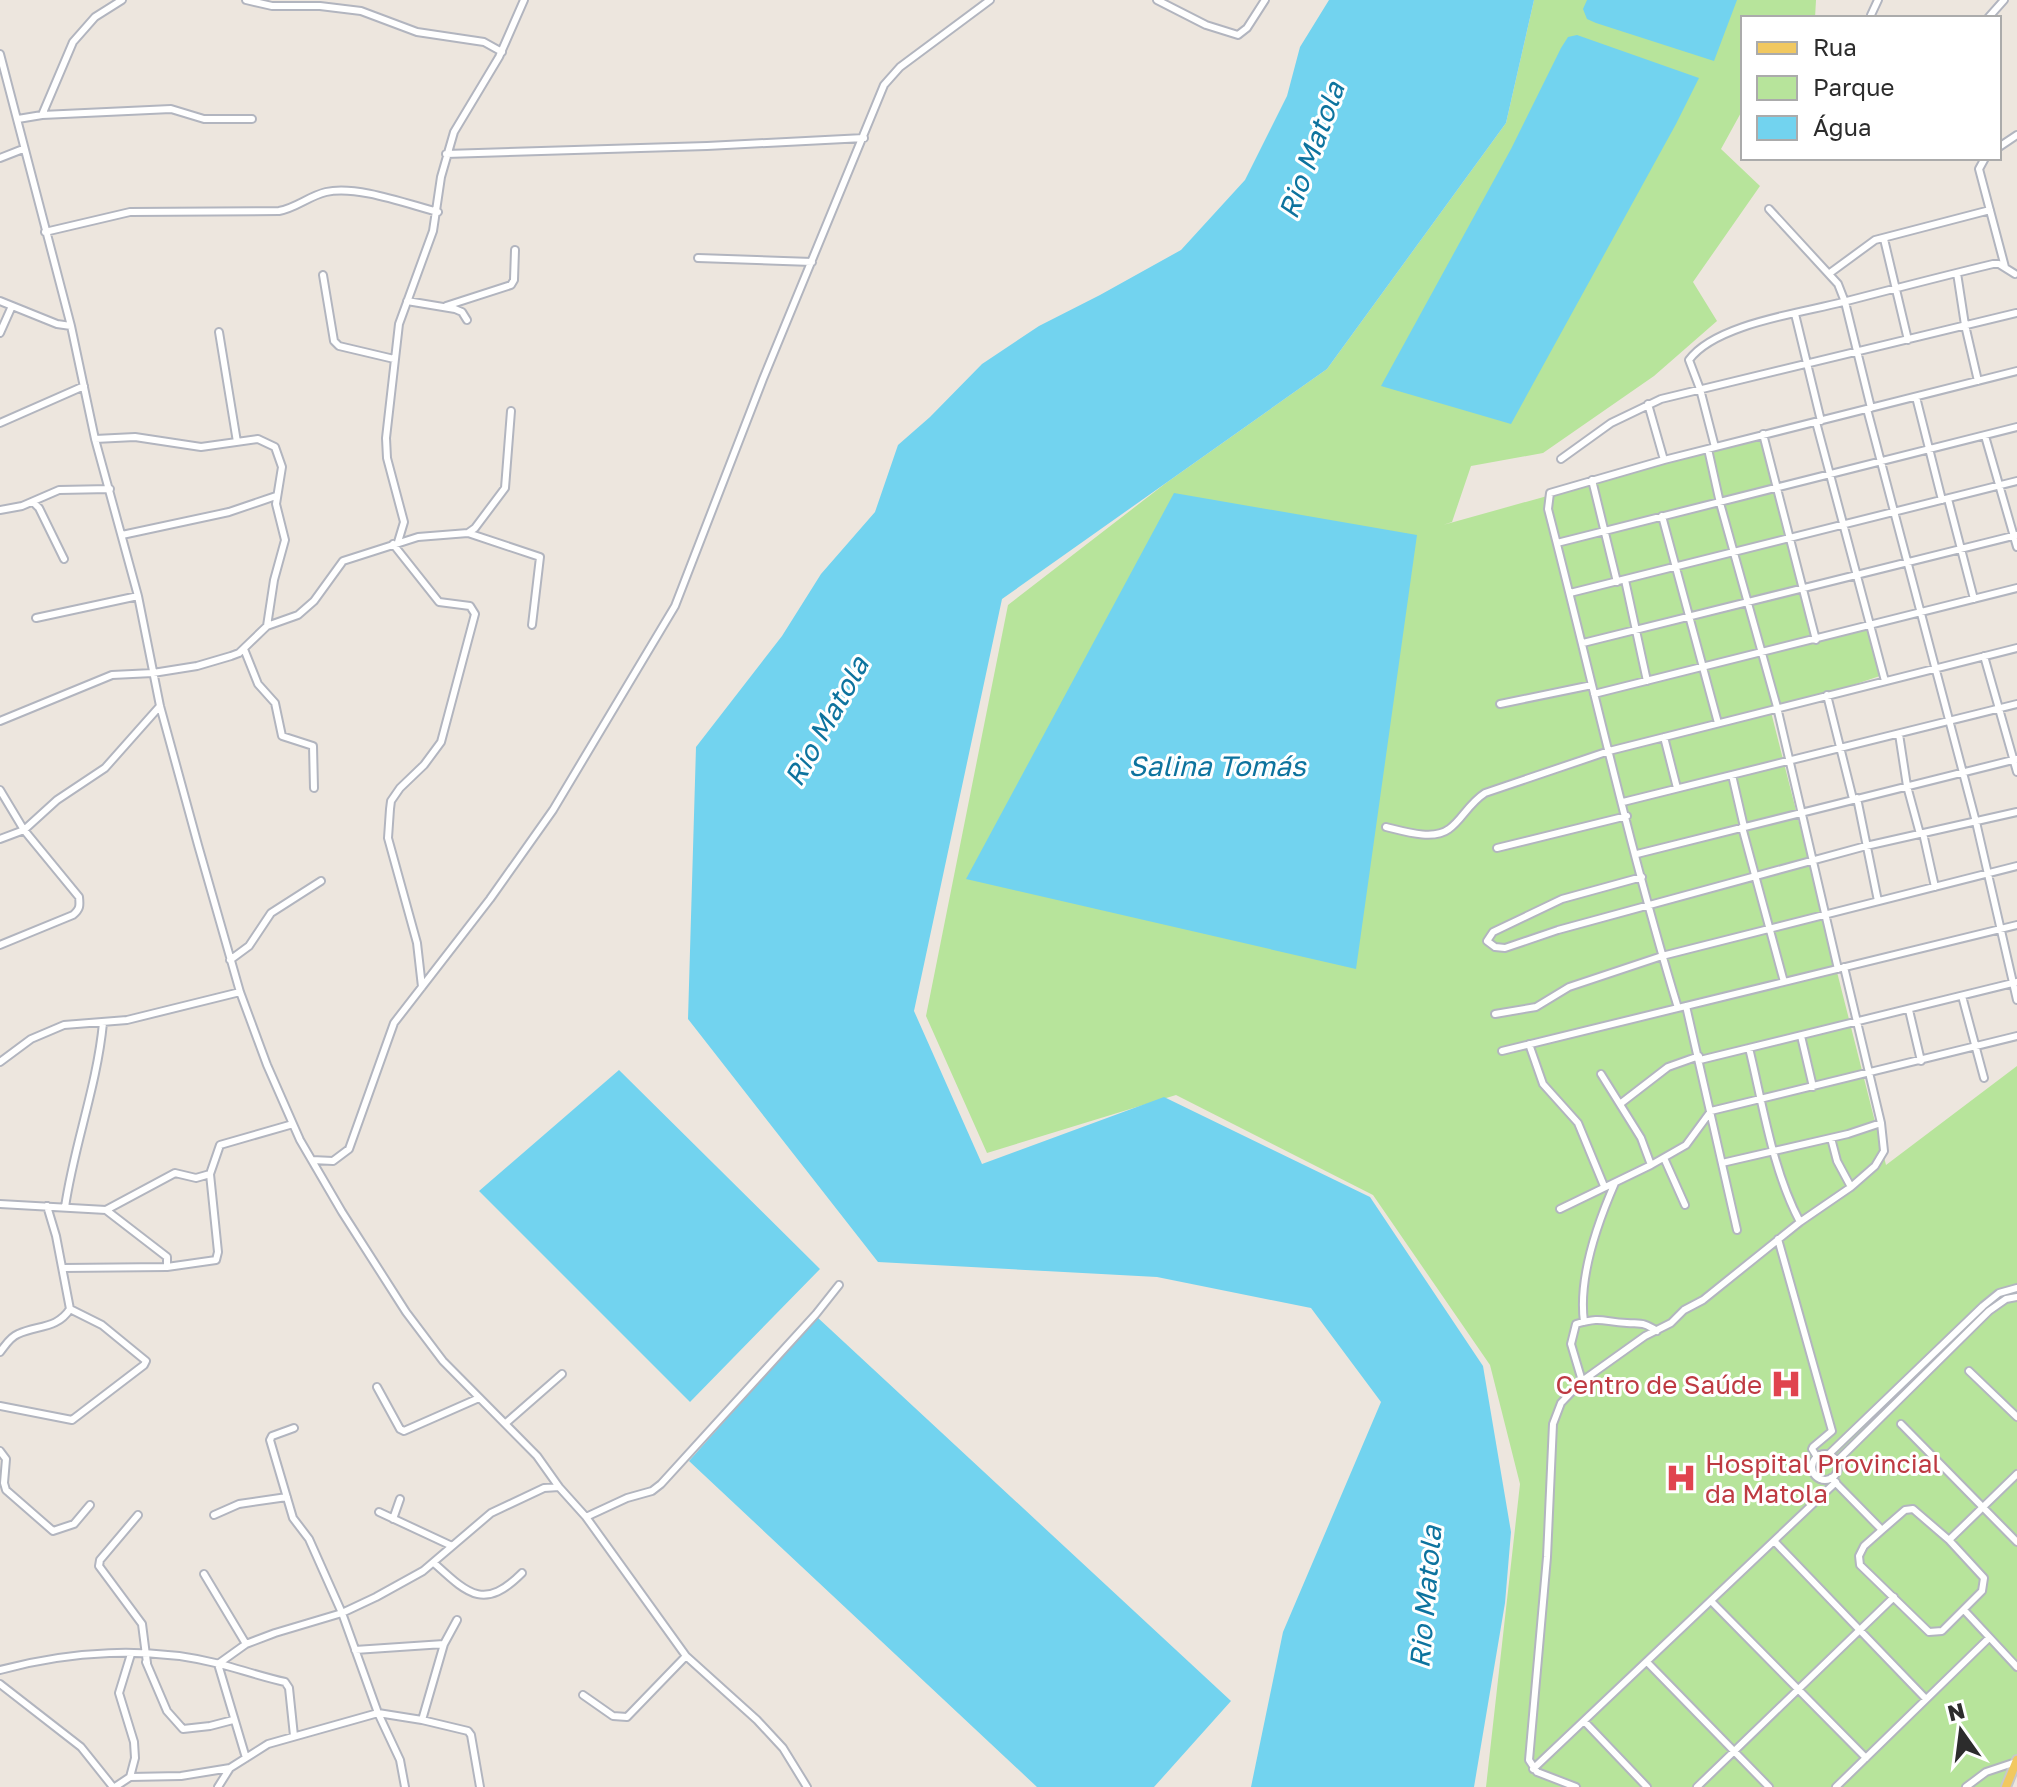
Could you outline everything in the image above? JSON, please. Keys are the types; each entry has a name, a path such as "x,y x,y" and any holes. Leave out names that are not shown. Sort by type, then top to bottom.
{"main road":[{"path":"2006,1787 2017,1761"}],"street":[{"path":"42,115 73,42 95,17 122,0"},
{"path":"246,0 272,6 320,6 361,11 417,32 484,42 502,52"},
{"path":"395,543 404,522 387,458 386,438 399,324 438,212 446,154 454,132 502,52 524,0"},
{"path":"312,1160 333,1161 349,1149 388,1036 553,810 671,615 763,379 884,85 889,77 990,0"},
{"path":"1157,0 1206,25 1238,35 1247,28 1265,0"},
{"path":"1871,15 1878,0"},
{"path":"1990,16 2004,0"},
{"path":"0,54 71,326 95,439 138,596 160,706 240,992 293,1124 342,1212 406,1312 443,1361 506,1423 550,1473 586,1517 686,1656 757,1720 783,1748 807,1787"},
{"path":"18,119 42,115 171,109 204,119 252,119"},
{"path":"446,154 864,138"},
{"path":"0,158 23,149"},
{"path":"1984,160 1979,169 2005,267"},
{"path":"45,232 130,212 279,211 334,190 393,200 438,212"},
{"path":"1769,209 1830,273 1845,302 1892,514 1976,822 2017,1000"},
{"path":"1830,273 1868,243 1890,234 1990,210"},
{"path":"1884,239 1908,340"},
{"path":"446,306 511,285 514,280 515,250"},
{"path":"698,258 812,262"},
{"path":"1576,1787 1533,1769 1528,1754 1547,1557 1553,1424 1561,1403 1582,1381 1703,1300 1800,1222 1851,1187 1883,1156 1884,1147 1857,1021 1825,914 1777,707 1720,503 1700,389 1689,363 1694,353 1739,329 1993,264 2015,274"},
{"path":"1957,273 1978,381"},
{"path":"323,275 334,341 339,346 394,359"},
{"path":"0,301 57,324 71,326"},
{"path":"407,301 446,306 462,312 467,320"},
{"path":"0,333 12,306"},
{"path":"1561,459 1611,423 1648,404 2016,313"},
{"path":"1795,314 1829,475 1885,681"},
{"path":"219,332 237,442"},
{"path":"1737,1230 1700,1058 1662,956 1594,694 1548,509 1550,493 1763,434 2017,371"},
{"path":"0,423 84,386"},
{"path":"1916,397 1974,599"},
{"path":"1648,404 1664,460"},
{"path":"468,533 505,488 511,411"},
{"path":"1557,543 2017,427"},
{"path":"1763,434 1816,640"},
{"path":"1985,436 2017,547"},
{"path":"95,439 135,437 201,447 258,439 275,447 282,467 276,496 285,540 274,580 267,626"},
{"path":"1592,480 1617,582"},
{"path":"1570,593 2017,481"},
{"path":"0,510 33,502 59,490 110,489"},
{"path":"122,535 210,517 276,496"},
{"path":"33,502 39,508 64,559"},
{"path":"1662,516 1718,723"},
{"path":"0,721 112,675 153,673 214,662 244,649 267,626 298,615 314,601 343,561 418,537 468,533 540,557 532,625"},
{"path":"1583,643 2015,536"},
{"path":"395,543 439,602 470,606 475,614 441,742 391,801 388,838 417,943 422,987"},
{"path":"1625,580 1647,681"},
{"path":"1594,694 2017,588"},
{"path":"36,618 138,596"},
{"path":"1386,827 1425,834 1447,831 1473,801 1485,793 1609,751 2017,648"},
{"path":"244,649 258,684 275,703 282,736 313,746 314,788"},
{"path":"1984,656 2017,772"},
{"path":"1500,704 1592,685"},
{"path":"1827,695 1878,901"},
{"path":"1623,802 2017,704"},
{"path":"0,839 24,830 57,800 105,768 160,706"},
{"path":"1899,734 1907,786 1935,887"},
{"path":"1664,737 1677,788"},
{"path":"1637,854 2015,759"},
{"path":"1732,775 1784,982"},
{"path":"0,790 24,830 79,897 79,910 73,915 0,945"},
{"path":"1642,877 1562,899 1497,930 1488,936 1487,941 1495,947 1505,948 1558,930 1866,846 2017,812"},
{"path":"1497,848 1627,816"},
{"path":"1495,1014 1536,1007 1569,987 1662,956 2017,866"},
{"path":"230,960 249,946 271,913 321,881"},
{"path":"1502,1051 2017,925"},
{"path":"1620,1104 1668,1067 2015,982"},
{"path":"0,1062 31,1039 64,1025 103,1023 159,1014 240,992"},
{"path":"1962,996 1984,1078"},
{"path":"1909,1010 1921,1061"},
{"path":"65,1207 73,1158 98,1067 103,1023"},
{"path":"1801,1036 1813,1087"},
{"path":"1560,1209 1651,1165 1692,1140 1711,1111 2017,1036"},
{"path":"1529,1044 1543,1084 1578,1123 1604,1186"},
{"path":"1749,1048 1774,1150 1790,1203 1800,1222"},
{"path":"1601,1074 1647,1150 1651,1165"},
{"path":"1722,1163 1881,1123"},
{"path":"63,1268 167,1267 216,1260 210,1174 220,1145 293,1124"},
{"path":"1831,1138 1837,1161 1851,1187"},
{"path":"1664,1158 1685,1205"},
{"path":"106,1210 170,1174 196,1178 210,1174"},
{"path":"1584,1322 1582,1297 1590,1257 1615,1183"},
{"path":"0,1204 106,1210 167,1257 167,1267"},
{"path":"0,1352 17,1334 62,1320 70,1309 47,1206"},
{"path":"1778,1239 1832,1431 1813,1447 1817,1457"},
{"path":"586,1517 627,1498 652,1491 661,1484 839,1285"},
{"path":"1882,1530 1833,1480 1820,1478 1814,1473 1813,1465 1817,1457 1829,1454 1983,1306 1999,1293 2017,1288"},
{"path":"1533,1769 1775,1542 1833,1480 1837,1461 1989,1311 2006,1299 2017,1297"},
{"path":"0,1406 72,1420 144,1365 146,1361 102,1325 70,1309"},
{"path":"1582,1381 1571,1339 1574,1326 1603,1318 1628,1323 1642,1322 1657,1331"},
{"path":"1969,1371 2017,1417"},
{"path":"506,1423 562,1374"},
{"path":"377,1387 404,1431 479,1398"},
{"path":"1901,1424 2017,1542"},
{"path":"294,1428 272,1436 270,1440 293,1518 309,1539 342,1613 378,1713 400,1760 405,1787"},
{"path":"0,1451 6,1459 6,1490 53,1531 74,1524 90,1505"},
{"path":"1829,1454 1837,1461"},
{"path":"544,1488 550,1473"},
{"path":"1949,1540 2017,1474"},
{"path":"218,1664 246,1644 342,1613 423,1571 491,1513 544,1488 559,1487"},
{"path":"214,1515 239,1504 287,1497"},
{"path":"393,1519 400,1499"},
{"path":"1913,1509 1949,1540 1984,1578 1982,1591 1942,1631 1929,1632 1860,1565 1859,1556 1864,1546 1905,1510 1913,1509"},
{"path":"379,1512 452,1546"},
{"path":"138,1515 100,1560 99,1566 142,1624 147,1663 167,1711 183,1729 233,1720"},
{"path":"1775,1542 1926,1699"},
{"path":"434,1563 463,1588 481,1596 499,1593 522,1573"},
{"path":"204,1574 246,1644"},
{"path":"1697,1787 1894,1597"},
{"path":"1712,1602 1866,1758"},
{"path":"1964,1610 2017,1667"},
{"path":"422,1720 444,1644 457,1620"},
{"path":"1836,1787 1989,1638"},
{"path":"355,1650 444,1644"},
{"path":"135,1654 147,1663"},
{"path":"130,1777 135,1758 134,1742 119,1693 135,1654"},
{"path":"0,1670 63,1656 135,1654 218,1664 285,1682 289,1688 294,1736"},
{"path":"583,1695 613,1716 627,1717 686,1656"},
{"path":"1647,1662 1769,1787"},
{"path":"218,1664 246,1758"},
{"path":"0,1684 81,1747 114,1787 130,1777 181,1776 230,1768 268,1744 378,1713 463,1729 471,1735 480,1787"},
{"path":"1584,1721 1647,1787"},
{"path":"1966,1787 1986,1772 2017,1761"},
{"path":"218,1787 230,1768"}],"green space":[{"path":"1534,0 1816,0 1815,16 1741,16 1741,113 1721,149 1760,186 1693,282 1717,321 1654,376 1543,453 1471,466 1452,522 1443,525 1762,436 1817,638 1869,628 1880,676 1771,712 1886,1165 2017,1066 2017,1755 2003,1787 1486,1787 1520,1484 1490,1365 1373,1195 1176,1095 987,1153 926,1016 1008,605 1166,483 1327,369 1506,123"}],"water":[{"name":"Rio Matola","path":"1329,0 1534,0 1506,123 1327,369 1002,599 914,1011 982,1164 1164,1097 1370,1197 1483,1366 1511,1532 1505,1603 1474,1787 1251,1787 1283,1632 1381,1402 1311,1308 1157,1277 878,1262 688,1019 696,747 782,636 821,574 875,512 898,445 982,364 1039,326 1181,250 1245,180 1287,96 1300,47"},
{"path":"1587,0 1737,0 1714,61 1587,19 1583,9"},
{"path":"1577,35 1699,78 1511,424 1381,386 1511,149 1561,48 1568,37"},
{"name":"Salina Tomás","path":"1174,493 1417,535 1356,969 966,879"},
{"path":"619,1070 820,1269 690,1402 479,1191"},
{"path":"817,1317 1231,1701 1154,1787 1037,1787 689,1461"}],"place":[{"name":"Centro de Saúde","path":"1786,1384"},
{"name":"Hospital Provincial da Matola","path":"1681,1478"}]}
